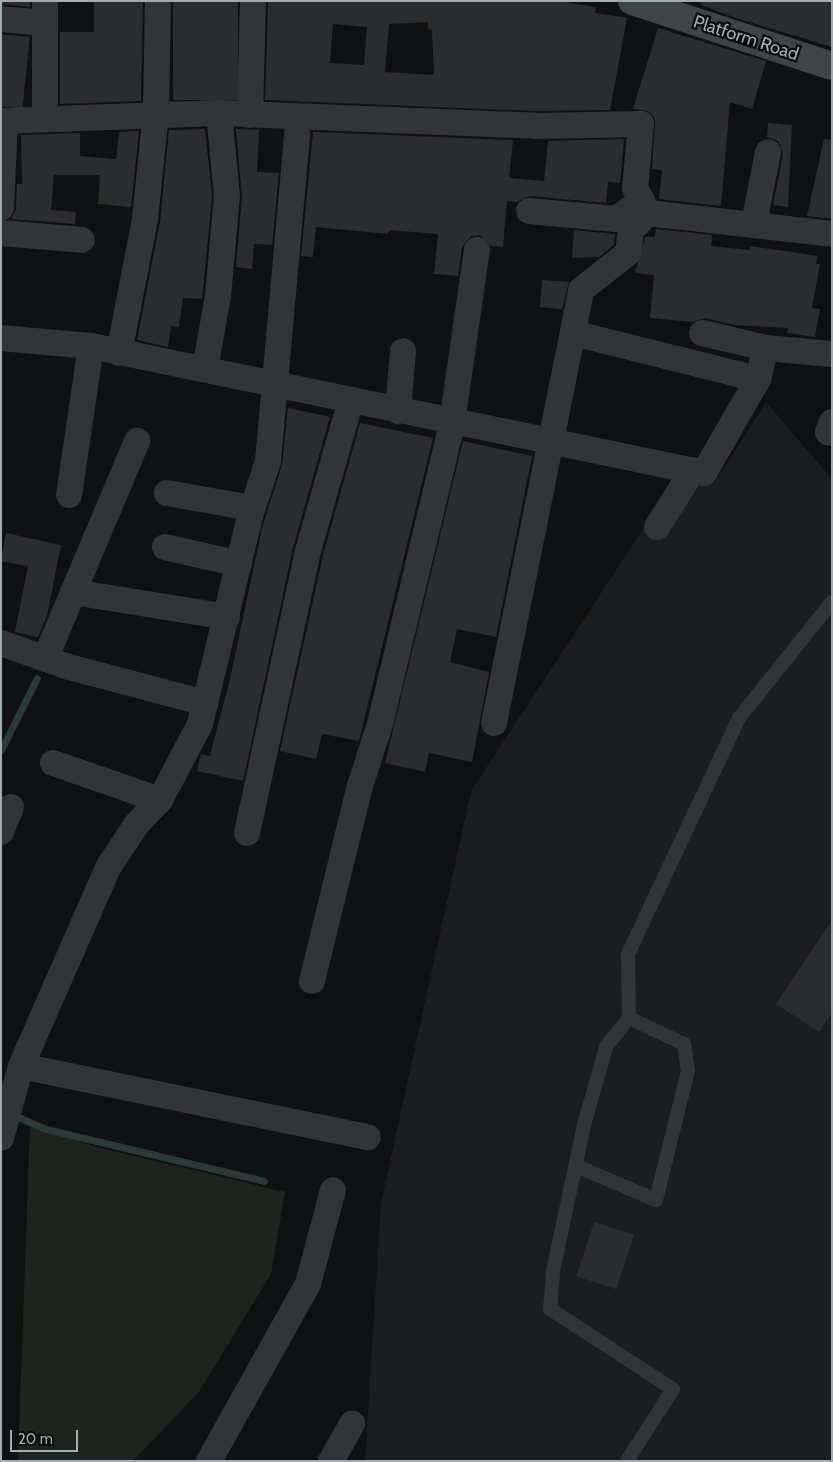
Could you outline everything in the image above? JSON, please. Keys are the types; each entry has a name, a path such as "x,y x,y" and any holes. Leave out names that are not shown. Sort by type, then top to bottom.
{"street":[{"path":"119,353 145,219 156,113 158,1"},
{"path":"250,115 253,1"},
{"name":"Platform Road","path":"632,1 832,66"},
{"path":"1,19 45,12 45,119"},
{"path":"1,208 3,121 156,113 219,113 537,126 640,124 635,188 645,207"},
{"path":"205,369 218,296 227,196 219,113"},
{"path":"5,1112 21,1066 109,866 136,825 160,800 182,764 205,703 252,508 268,460 299,116"},
{"path":"754,223 768,152"},
{"path":"494,723 553,441 581,290 628,253 631,230 645,207"},
{"path":"529,211 616,219 645,207 832,234"},
{"path":"1,233 82,240"},
{"path":"312,981 359,789 380,724 452,423 477,250"},
{"path":"574,333 758,379"},
{"path":"702,333 766,348 832,354"},
{"path":"1,338 91,346 276,383 452,423 553,441 704,473 758,379 766,348"},
{"path":"69,495 91,346"},
{"path":"398,411 403,351"},
{"path":"247,833 308,551 351,400"},
{"path":"832,422 828,432 832,433"},
{"path":"45,659 137,441"},
{"path":"658,527 693,470"},
{"path":"167,493 252,508"},
{"path":"165,547 239,564"},
{"path":"73,592 227,616"},
{"path":"1,643 45,659 205,703"},
{"path":"53,763 160,800"},
{"path":"1,832 11,807"},
{"path":"21,1066 368,1137"},
{"path":"209,1461 308,1284 333,1190"},
{"path":"331,1461 352,1424"}],"lane":[{"path":"627,1461 673,1389 550,1309 576,1166 606,1047 629,1018 628,954 739,718 832,602"},
{"path":"576,1166 656,1200 688,1071 684,1044 629,1018"}],"shaded area":[{"path":"766,402 832,479 832,1461 365,1461 381,1203 471,791 672,485 715,482"},
{"path":"30,1126 104,1149 285,1192 271,1274 199,1392 133,1461 18,1461"}],"building":[{"path":"1,1 30,1 30,7 1,4"},
{"path":"94,1 143,1 141,101 60,104 60,32 94,32"},
{"path":"173,1 238,1 238,100 173,100"},
{"path":"268,1 558,1 596,7 595,13 627,18 610,110 537,111 265,100","holes":["428,22 428,29 432,30 434,75 385,72 389,24","333,24 367,27 364,65 330,63"]},
{"path":"701,1 832,1 832,47 736,18 701,5"},
{"path":"658,28 766,61 752,109 730,102 721,206 659,199 662,170 652,169 655,118 648,111 633,109"},
{"path":"1,34 30,37 22,109 1,106"},
{"path":"768,123 792,125 788,207 773,205 783,154 778,141 767,137"},
{"path":"205,129 212,196 202,299 183,298 179,327 171,326 168,347 137,340 160,222 169,130"},
{"path":"236,129 259,130 257,172 279,173 272,245 254,244 252,269 236,267 242,197"},
{"path":"139,131 131,207 98,204 100,175 54,175 51,210 76,212 75,224 11,219 16,209 17,184 22,184 21,135 80,133 80,156 116,159 119,132"},
{"path":"313,132 513,140 509,178 544,181 548,141 624,139 620,183 608,182 606,203 530,196 517,202 507,201 503,247 491,246 480,235 471,236 462,247 458,276 434,274 438,234 389,230 388,234 316,227 313,257 301,256"},
{"path":"824,139 832,140 832,219 807,216"},
{"path":"656,229 712,235 711,246 750,250 750,246 818,256 816,264 820,264 812,308 820,309 815,337 787,333 788,328 735,325 705,318 692,322 650,318 654,275 635,273 645,237 655,237"},
{"path":"574,230 615,234 614,245 599,257 572,258"},
{"path":"542,280 569,282 562,309 540,307"},
{"path":"288,408 330,417 293,548 243,781 197,771 201,754 210,756 230,679 262,528 282,465"},
{"path":"360,423 433,438 359,741 322,734 316,759 280,751 323,555"},
{"path":"463,441 532,456 496,637 457,629 450,662 489,672 472,762 429,753 425,772 385,763"},
{"path":"6,533 61,545 47,616 38,637 15,632 28,566 1,561"},
{"path":"832,920 832,1013 819,1032 776,1004"},
{"path":"594,1222 634,1235 616,1289 576,1276"}],"waterway":[{"path":"1,750 37,678"},
{"path":"14,1115 46,1129 264,1181"}]}
